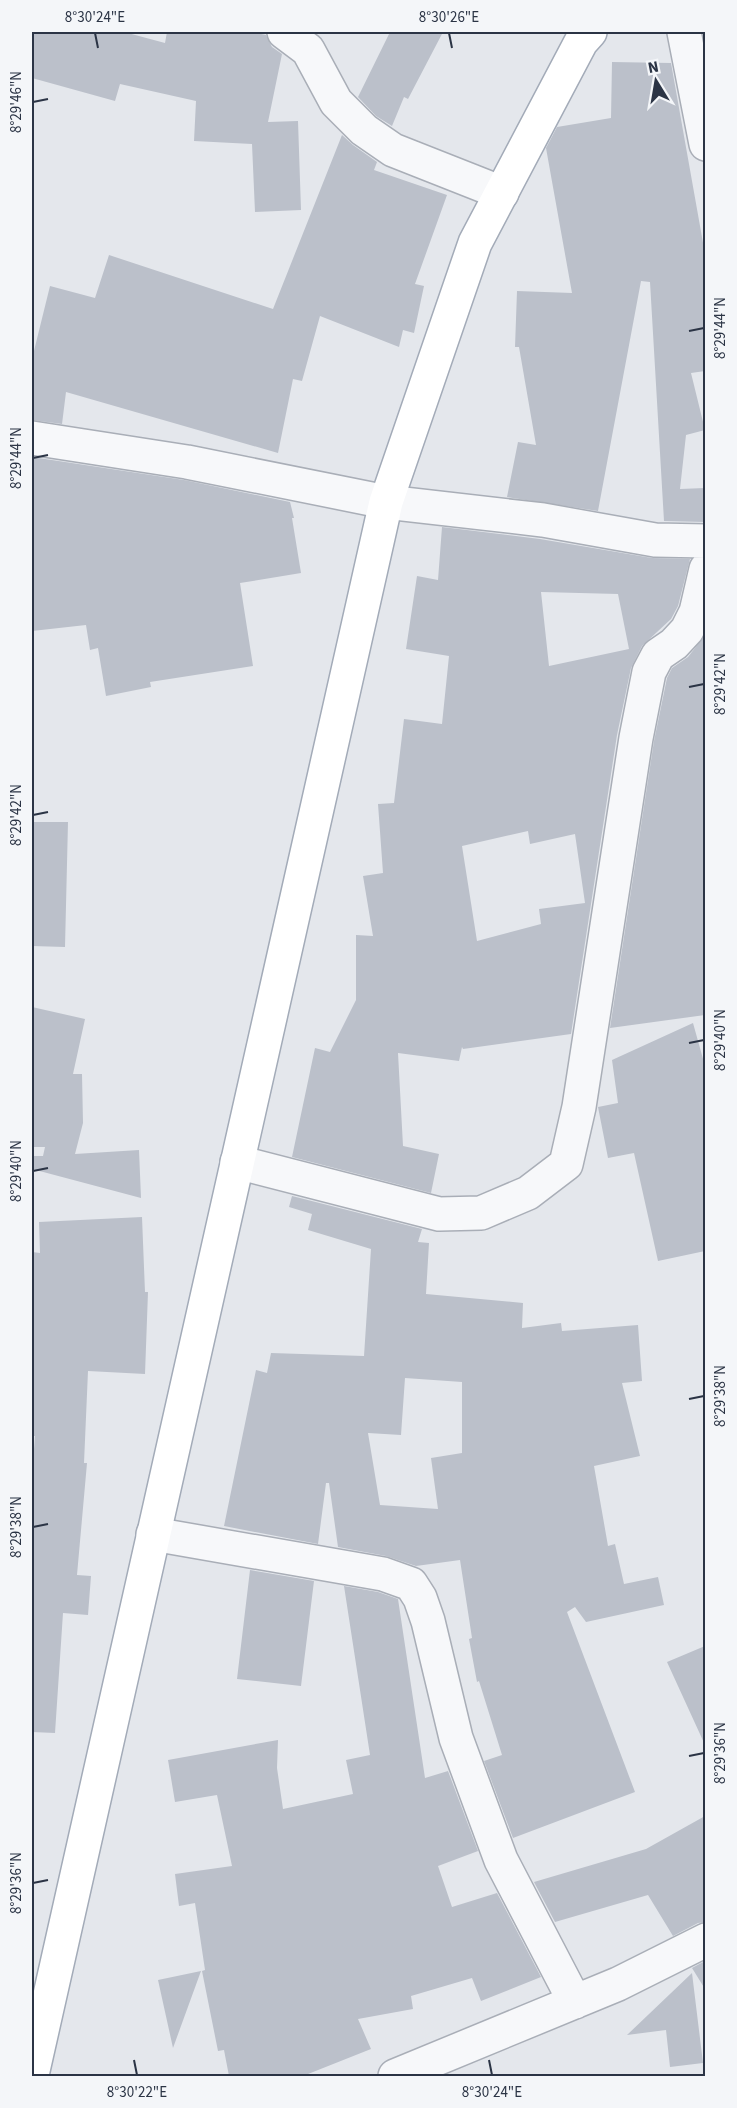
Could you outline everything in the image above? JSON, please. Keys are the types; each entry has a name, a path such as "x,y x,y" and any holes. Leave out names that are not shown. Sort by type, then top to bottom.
{"main road":[{"path":"32,2075 386,502 475,243 581,42 590,32"}],"street":[{"path":"284,32 308,50 336,102 364,130 393,150 502,192"},
{"path":"684,32 705,144"},
{"path":"32,438 187,462 386,502 543,520 655,540 705,541"},
{"path":"237,1162 440,1214 481,1214 528,1193 566,1164 579,1107 636,738 649,672 658,655 674,644 687,630 696,612 705,569"},
{"path":"153,1534 383,1574 411,1584 420,1598 428,1621 456,1738 501,1860 575,2002"},
{"path":"395,2076 618,1984 705,1940"}],"building":[{"path":"32,32 124,32 165,43 167,32 251,32 266,35 272,47 282,54 268,122 298,121 301,210 255,212 252,144 194,141 196,101 120,84 115,101 32,78"},
{"path":"390,32 443,32 408,99 404,97 392,126 376,116 358,97"},
{"path":"612,62 671,63 705,254 705,371 691,373 705,430 686,435 680,489 705,488 705,522 664,521 650,282 641,281 598,511 507,497 518,442 536,445 519,347 515,347 517,291 572,293 546,148 557,127 611,118"},
{"path":"342,135 377,162 374,170 447,195 415,284 424,286 414,333 403,330 399,347 320,316 302,381 293,379 278,453 66,392 62,424 32,420 32,359 50,286 95,298 109,255 273,309"},
{"path":"32,457 184,480 290,502 301,573 240,583 253,666 150,682 151,687 106,696 98,648 90,650 86,625 32,631"},
{"path":"442,527 540,539 652,558 690,559 678,606 671,619 642,646 631,668 617,735 571,1034 463,1049 462,1047 459,1061 398,1053 403,1146 439,1154 431,1193 292,1157 315,1048 330,1052 356,1000 356,935 373,936 363,876 383,873 378,804 394,803 404,719 442,724 449,656 406,649 417,576 438,580","holes":["541,592 618,594 629,649 549,666","528,831 530,844 575,834 585,903 539,909 541,924 477,941 462,846"]},
{"path":"705,635 705,1015 610,1028 654,741 667,678 672,668 688,657"},
{"path":"32,822 68,822 65,947 32,946"},
{"path":"32,1007 85,1019 73,1074 82,1074 83,1123 75,1154 139,1150 141,1198 32,1169 32,1156 43,1156 45,1147 32,1147"},
{"path":"693,1023 705,1066 705,1251 658,1261 634,1153 608,1158 598,1107 618,1103 612,1060"},
{"path":"292,1196 422,1229 418,1242 429,1243 426,1294 523,1303 522,1328 561,1323 562,1331 638,1325 642,1381 622,1383 640,1456 594,1466 608,1546 615,1544 624,1584 658,1577 664,1605 586,1622 575,1607 567,1612 635,1792 513,1838 484,1761 502,1755 479,1681 477,1682 469,1639 472,1638 460,1560 416,1566 386,1556 338,1547 329,1483 326,1483 318,1544 224,1526 256,1370 267,1373 271,1353 364,1356 371,1249 308,1230 312,1214 289,1207","holes":["405,1378 462,1382 462,1453 431,1458 438,1509 380,1505 368,1433 401,1435"]},
{"path":"142,1217 145,1292 148,1292 145,1374 88,1371 84,1463 87,1463 77,1575 91,1576 88,1615 63,1613 55,1733 32,1732 34,1553 32,1553 32,1475 35,1436 32,1436 32,1252 40,1253 39,1222"},
{"path":"250,1570 314,1581 301,1686 237,1679"},
{"path":"344,1586 378,1592 398,1599 425,1778 448,1771 478,1851 438,1866 452,1907 497,1893 541,1977 481,2001 472,1978 411,1996 413,2009 358,2019 371,2049 303,2076 229,2076 224,2050 218,2051 202,1971 205,1970 195,1903 179,1906 175,1874 232,1866 217,1795 175,1802 168,1760 278,1740 277,1768 283,1809 353,1794 346,1760 370,1755"},
{"path":"705,1646 705,1745 667,1662"},
{"path":"705,1816 705,1922 698,1923 673,1936 648,1895 555,1922 534,1882 646,1849"},
{"path":"705,1961 705,1989 692,1968"},
{"path":"201,1971 173,2048 158,1980"},
{"path":"692,1973 703,2063 670,2067 666,2030 627,2035"}]}
